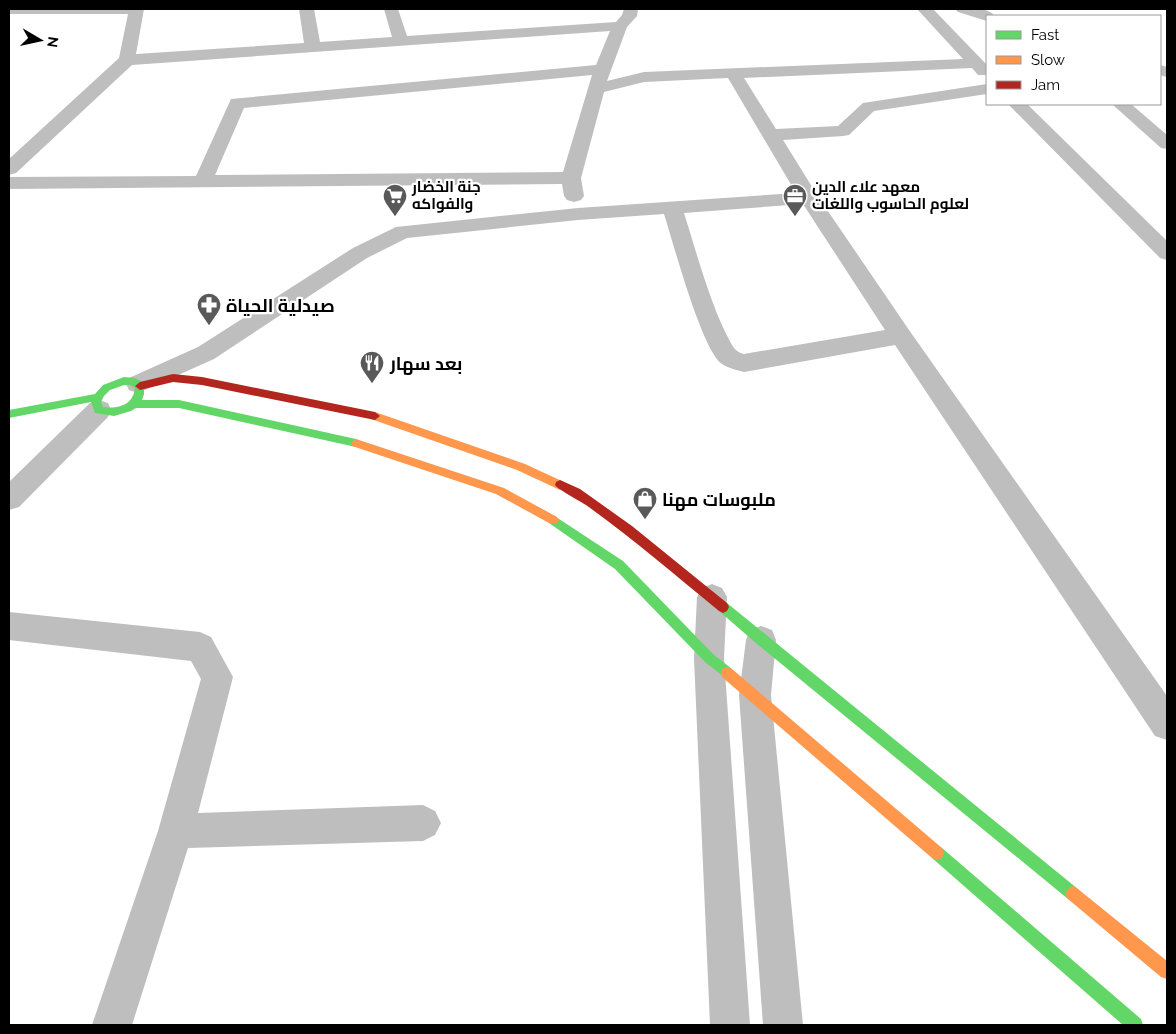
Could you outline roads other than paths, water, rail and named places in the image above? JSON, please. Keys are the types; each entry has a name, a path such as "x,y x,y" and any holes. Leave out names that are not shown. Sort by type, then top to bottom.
{"street":[{"path":"9,9 137,10 127,60 11,164"},
{"path":"306,9 312,48"},
{"path":"391,9 401,42"},
{"path":"578,214 571,178 602,70 620,26 629,16 631,9"},
{"path":"925,9 982,69"},
{"path":"963,9 986,16"},
{"path":"127,60 620,26"},
{"path":"597,89 644,77 733,73 982,69"},
{"path":"203,182 237,103 602,70"},
{"path":"733,73 809,198 901,336 1167,724"},
{"path":"769,135 843,131 869,107 986,89"},
{"path":"1017,105 1167,253"},
{"path":"1122,105 1167,144"},
{"path":"9,183 571,178"},
{"path":"98,404 106,413 116,413 138,392 206,353 360,253 404,232 578,214 809,198"},
{"path":"672,208 702,301 723,351 731,359 744,363 901,336"},
{"path":"138,392 173,378 202,381 380,417 521,467 576,492 628,529 1167,971"},
{"path":"9,500 98,404 107,386 124,381 138,392 179,404 363,445 500,490 564,526 620,565 709,658 755,695 1135,1025"},
{"path":"9,414 98,404"},
{"path":"712,598 709,658 730,1025"},
{"path":"9,626 200,647 217,677 176,831 112,1025"},
{"path":"761,640 755,695 783,1025"},
{"path":"176,831 423,823"}],"place":[{"name":"جنة الخضار والفواكه","path":"395,217"},
{"name":"معهد علاء الدين لعلوم الحاسوب واللغات","path":"795,217"},
{"name":"صيدلية الحياة","path":"209,326"},
{"name":"بعد سهار","path":"372,384"},
{"name":"ملبوسات مهنا","path":"645,520"}]}
